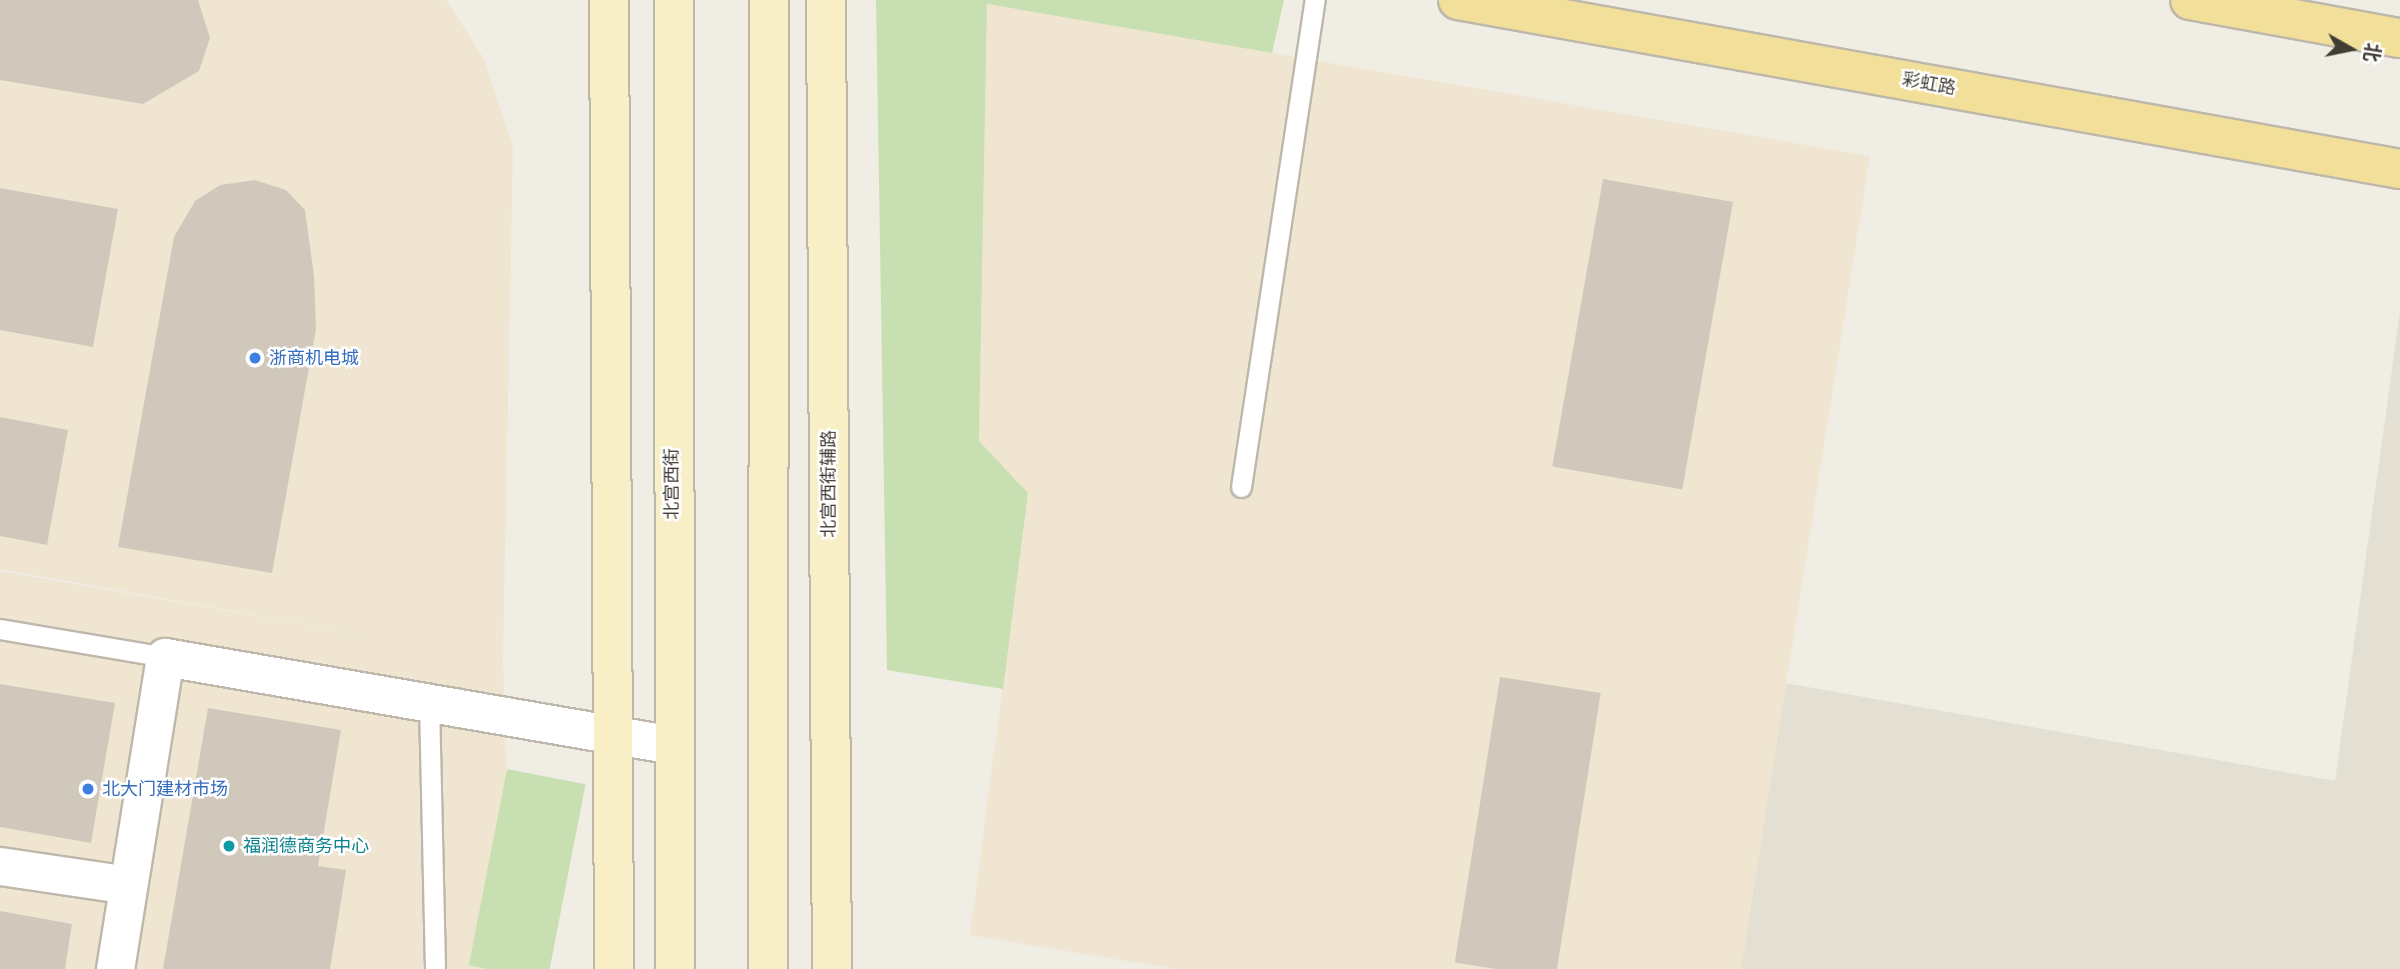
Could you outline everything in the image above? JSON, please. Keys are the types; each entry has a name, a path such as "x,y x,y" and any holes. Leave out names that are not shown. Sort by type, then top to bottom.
{"main road":[{"name":"彩虹路","path":"1458,0 2400,169"},
{"path":"2190,0 2400,38"}],"street":[{"path":"609,0 614,969"},
{"name":"北宫西街","path":"674,0 675,969"},
{"path":"768,969 769,0"},
{"name":"北宫西街辅路","path":"826,0 832,969"},
{"path":"115,969 165,657 673,745"},
{"path":"0,866 128,885"}],"lane":[{"path":"1241,487 1315,0"},
{"path":"0,629 165,657"},
{"path":"429,703 435,969"}],"shaded area":[{"name":"浙商机电城","path":"0,0 446,0 483,57 513,147 503,659 512,969 0,969 0,571 395,640 0,569"},
{"path":"987,4 1870,156 1741,969 1175,969 970,935 1028,493 979,442"},
{"path":"2400,311 2400,969 1741,969 1785,683 2335,781"}],"green space":[{"path":"876,0 1284,0 1272,53 987,4 979,441 1028,493 1003,689 887,670"},
{"path":"507,769 586,784 550,969 488,969 469,965"}],"building":[{"path":"0,0 198,0 210,38 199,71 143,104 0,80"},
{"path":"1603,179 1733,202 1682,489 1552,467"},
{"path":"255,180 286,190 305,210 314,276 316,329 272,573 118,547 174,237 195,201 220,185"},
{"path":"0,188 118,209 93,347 0,330"},
{"path":"0,417 68,430 47,545 0,536"},
{"path":"1500,677 1601,693 1557,969 1496,969 1455,962"},
{"path":"0,684 115,703 91,843 0,827"},
{"name":"福润德商务中心","path":"208,708 341,730 318,866 346,870 330,969 163,969"},
{"path":"0,911 72,924 65,969 0,969"}],"place":[{"name":"浙商机电城","path":"255,358"},
{"name":"北大门建材市场","path":"88,789"},
{"name":"福润德商务中心","path":"229,846"}]}
